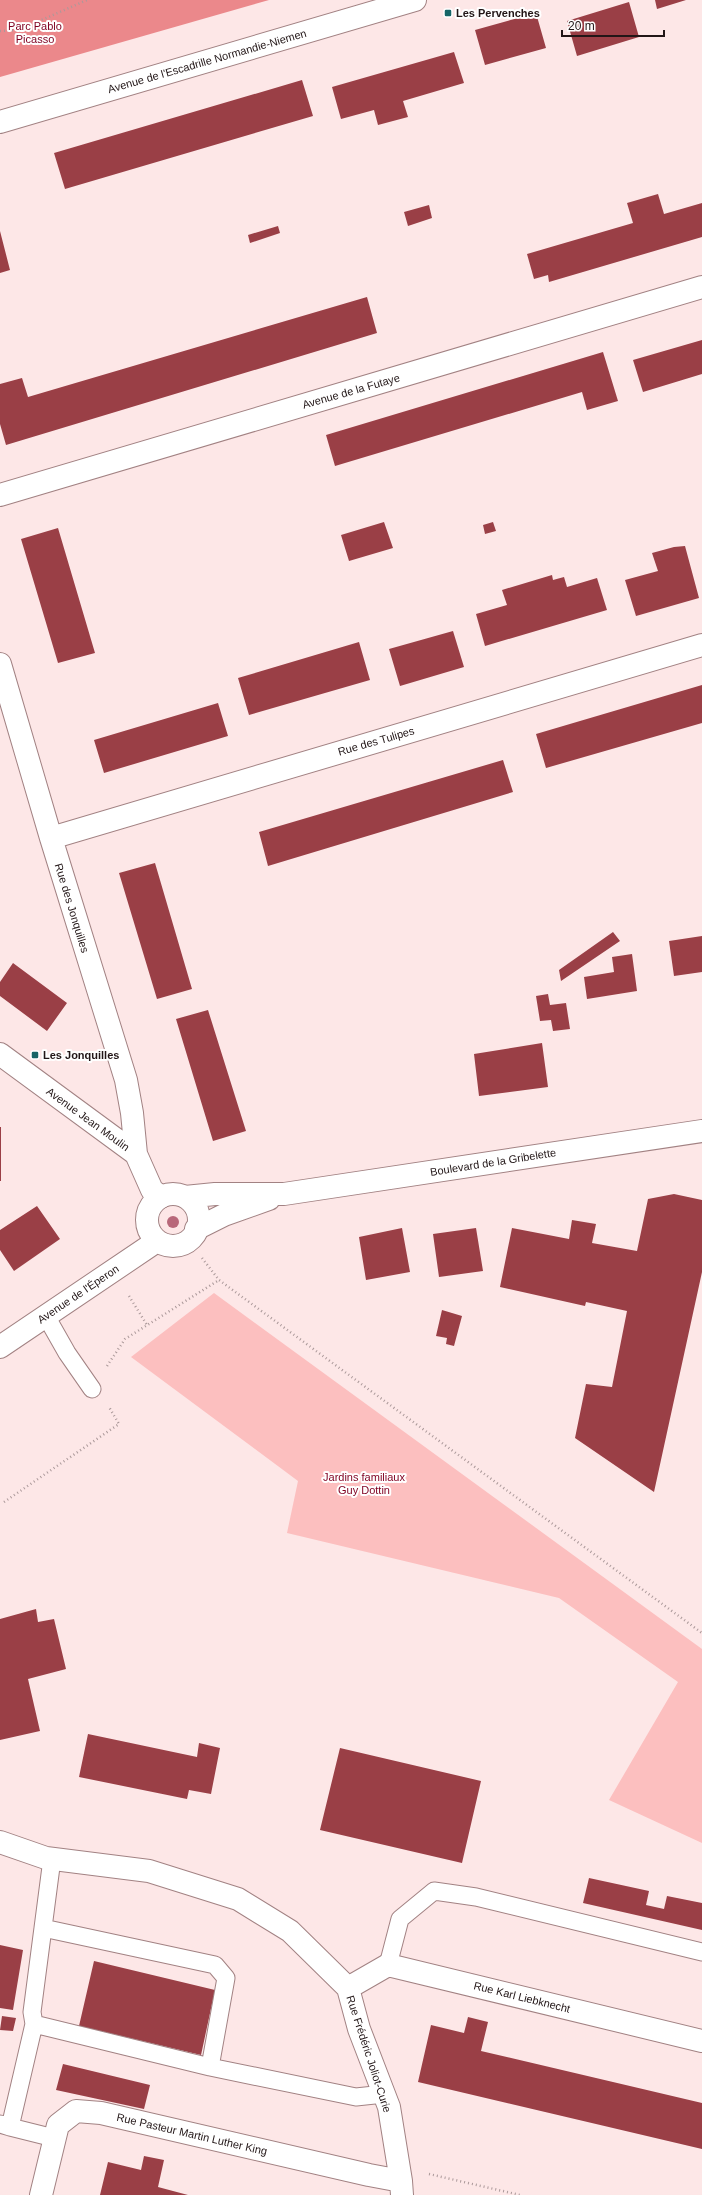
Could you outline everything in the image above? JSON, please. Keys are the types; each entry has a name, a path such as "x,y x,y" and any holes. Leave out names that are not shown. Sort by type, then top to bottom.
{"street":[{"name":"Avenue de l'Escadrille Normandie-Niemen","path":"0,122 415,0"},
{"name":"Avenue de la Futaye","path":"0,495 702,287"},
{"name":"Rue des Tulipes","path":"50,838 702,645"},
{"name":"Rue des Jonquilles","path":"0,664 50,838 126,1080 132,1113 136,1154"},
{"name":"Avenue Jean Moulin","path":"0,1054 136,1154 152,1190 161,1197"},
{"name":"Boulevard de la Gribelette","path":"184,1197 215,1194 284,1194 702,1131"},
{"path":"177,1194 184,1197 192,1203 197,1211 198,1220 193,1234 173,1246 157,1241 149,1230 147,1218 149,1209 161,1197 177,1194"},
{"name":"Boulevard de la Gribelette","path":"193,1234 224,1215 284,1194"},
{"name":"Avenue de l'Éperon","path":"0,1347 113,1269 157,1241"},
{"name":"Rue Frédéric Joliot-Curie","path":"0,1842 52,1859 149,1871 238,1899 290,1931 348,1988 359,2029 388,2107 401,2181"},
{"path":"348,1988 388,1965"},
{"name":"Rue Karl Liebknecht","path":"388,1965 702,2040"},
{"name":"Rue Pasteur Martin Luther King","path":"41,2195 58,2125 76,2111 101,2113 369,2175 401,2181"}],"lane":[{"path":"46,1316 67,1353 92,1389"},
{"path":"52,1859 32,2012 34,2024 5,2126 54,2138"},
{"path":"388,1965 400,1919 434,1891 476,1897 702,1952"},
{"path":"43,1928 215,1965 226,1978 210,2067"},
{"path":"34,2024 210,2067 356,2097 384,2094"}],"path":[{"path":"0,31 19,30 87,0"},
{"path":"193,1234 219,1280 702,1633"},
{"path":"113,1269 147,1325"},
{"path":"4,1502 119,1424 104,1398 92,1389 125,1340 219,1280"},
{"path":"401,2181 520,2195"}],"green space":[{"name":"Parc Pablo Picasso","path":"0,0 269,0 0,77"},
{"name":"Jardins familiaux Guy Dottin","path":"214,1293 702,1649 702,1843 609,1800 678,1682 559,1598 287,1533 298,1481 131,1357"}],"building":[{"path":"655,0 686,0 657,9"},
{"path":"629,2 639,37 577,56 567,21"},
{"path":"536,13 546,48 485,65 475,30"},
{"path":"454,52 464,83 403,101 408,117 378,125 374,110 341,119 332,87"},
{"path":"302,80 313,116 65,189 54,153"},
{"path":"658,194 664,214 702,203 702,237 549,282 548,275 534,279 527,254 633,223 627,203"},
{"path":"429,205 432,218 408,226 404,212"},
{"path":"278,226 280,233 250,243 248,235"},
{"path":"0,231 10,270 0,273"},
{"path":"367,297 377,333 6,445 0,424 0,384 22,378 28,397"},
{"path":"702,340 702,374 643,392 633,360"},
{"path":"603,352 618,401 587,410 582,392 335,466 326,435"},
{"path":"384,522 393,548 349,561 341,535"},
{"path":"493,522 496,531 485,534 483,525"},
{"path":"58,528 95,653 58,663 21,539"},
{"path":"685,546 699,598 636,616 625,580 658,571 652,553 674,547"},
{"path":"552,575 553,580 564,577 567,587 597,578 607,610 485,646 476,614 507,605 502,590"},
{"path":"453,631 464,667 400,686 389,649"},
{"path":"359,642 370,680 249,715 238,678"},
{"path":"702,685 702,723 546,768 536,734"},
{"path":"218,703 228,736 104,773 94,740"},
{"path":"503,760 513,792 268,866 259,832"},
{"path":"155,863 192,989 157,999 119,873"},
{"path":"613,932 620,941 561,981 559,970"},
{"path":"702,936 702,972 674,976 669,941"},
{"path":"632,954 637,991 587,999 584,977 614,972 612,957"},
{"path":"13,963 67,1003 47,1031 0,996 0,982"},
{"path":"548,994 550,1005 566,1003 570,1029 553,1031 551,1020 540,1021 536,996"},
{"path":"208,1010 246,1131 213,1141 176,1019"},
{"path":"542,1043 548,1087 479,1096 474,1054"},
{"path":"1,1127 1,1181 0,1181"},
{"path":"674,1194 702,1200 702,1272 654,1492 575,1438 586,1384 612,1387 627,1311 586,1302 585,1306 500,1287 512,1228 569,1239 572,1220 596,1224 592,1243 637,1251 648,1199"},
{"path":"37,1206 60,1239 14,1271 0,1250 0,1230"},
{"path":"402,1228 410,1272 366,1280 359,1237"},
{"path":"476,1228 483,1271 439,1277 433,1234"},
{"path":"442,1310 462,1316 454,1346 446,1344 447,1338 436,1336"},
{"path":"36,1609 38,1622 54,1619 66,1669 28,1679 40,1731 0,1740 0,1619"},
{"path":"88,1734 197,1757 199,1743 220,1748 211,1794 189,1790 187,1799 79,1777"},
{"path":"340,1748 481,1781 462,1863 320,1830"},
{"path":"589,1878 649,1891 646,1905 664,1909 667,1896 702,1903 702,1930 583,1903"},
{"path":"0,1945 23,1950 13,2010 0,2008"},
{"path":"94,1961 215,1990 201,2055 79,2026"},
{"path":"2,2016 16,2018 13,2031 0,2030"},
{"path":"468,2017 488,2022 481,2051 702,2103 702,2149 418,2082 431,2025 464,2033"},
{"path":"63,2064 150,2085 144,2109 56,2090"},
{"path":"144,2156 164,2160 158,2187 188,2195 100,2195 108,2162 141,2170"}],"place":[{"name":"Les Pervenches","path":"448,13"},
{"name":"Les Jonquilles","path":"35,1055"}]}
